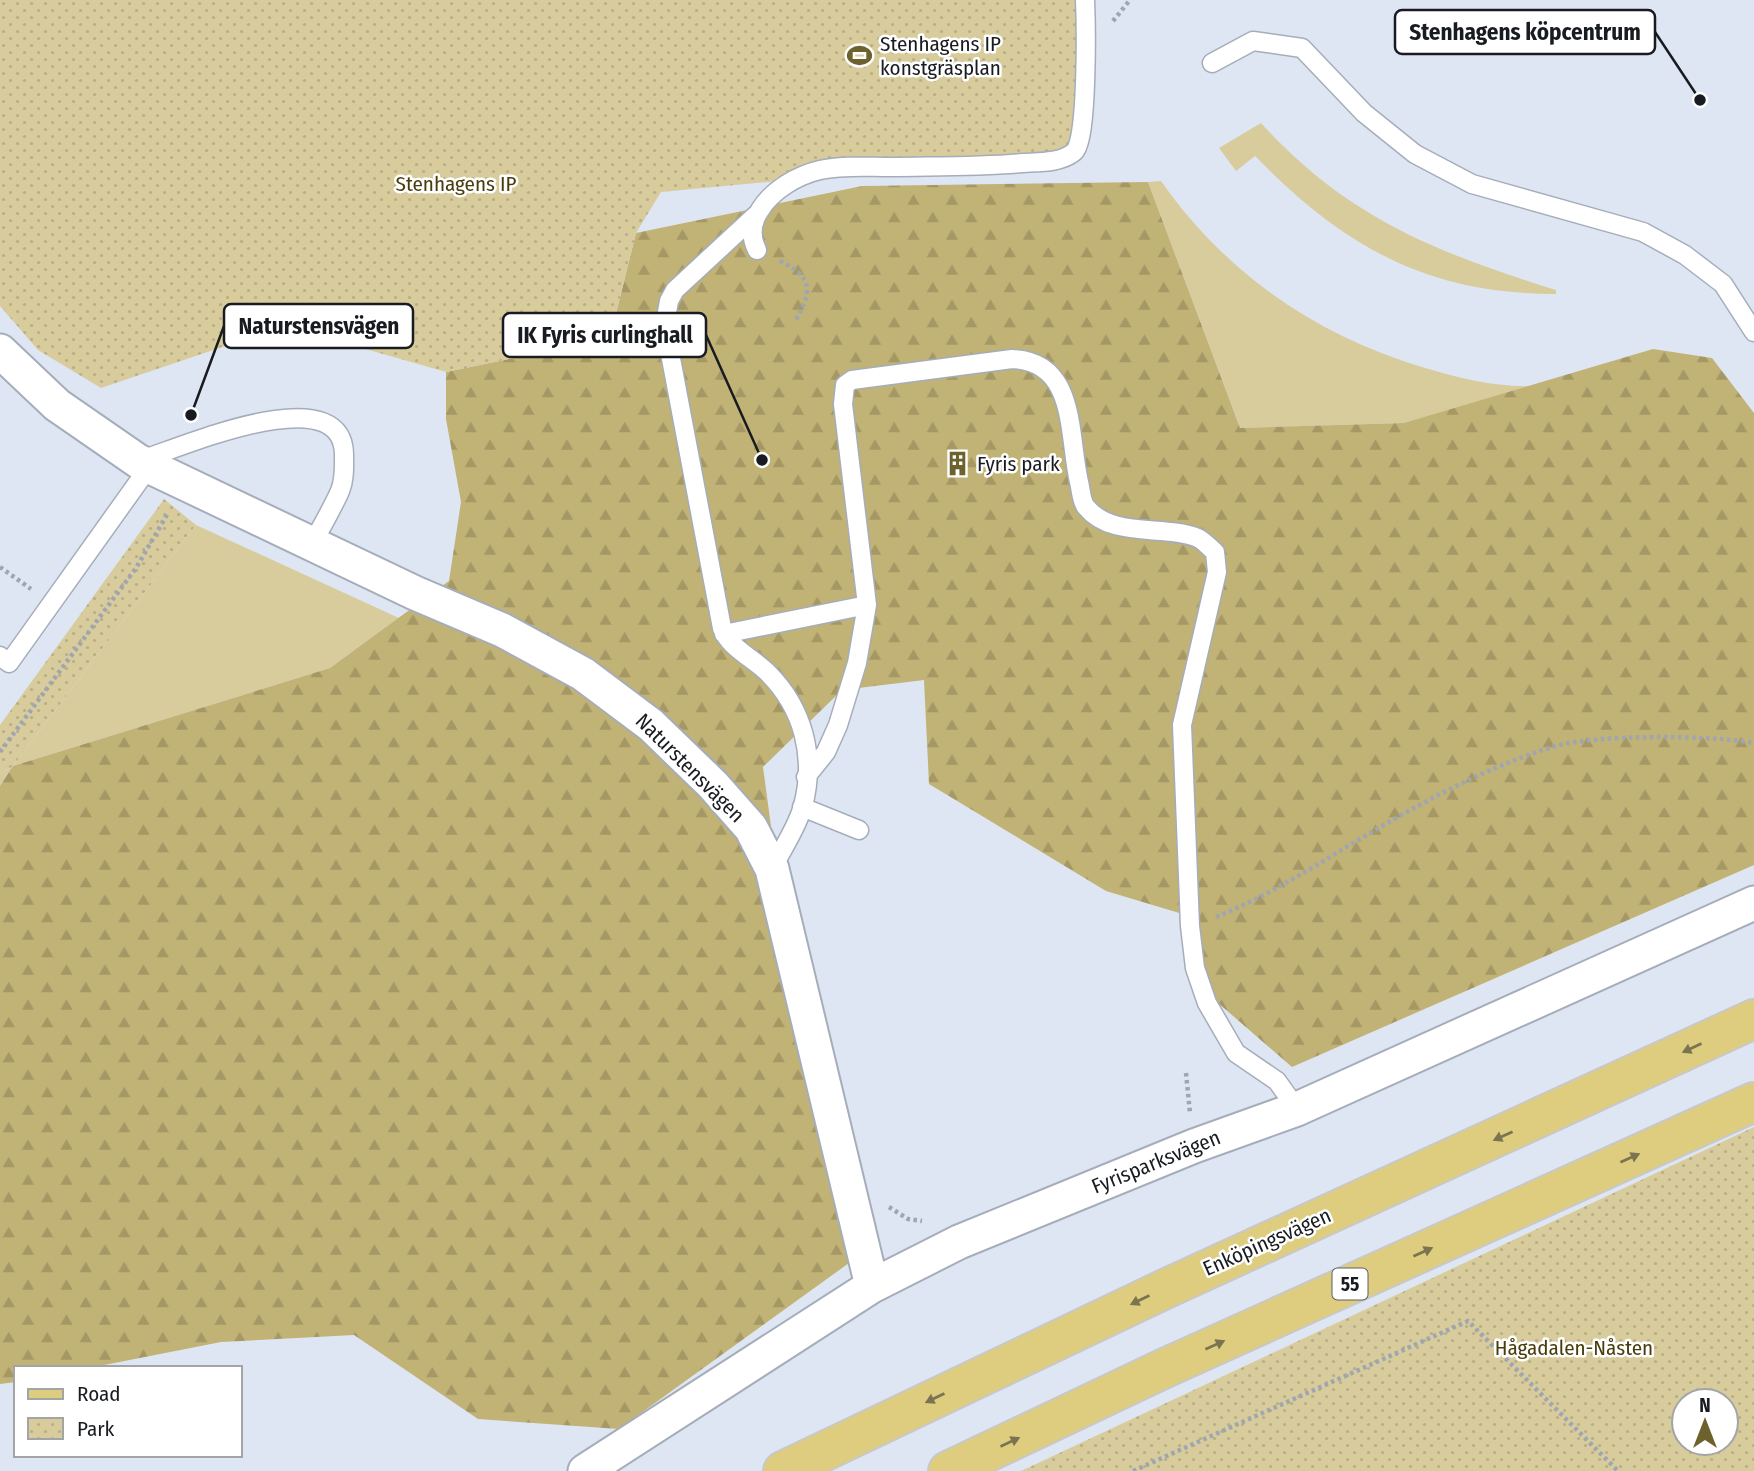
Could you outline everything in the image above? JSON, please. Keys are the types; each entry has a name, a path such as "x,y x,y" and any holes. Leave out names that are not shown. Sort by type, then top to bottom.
{"main road":[{"name":"Enköpingsvägen","path":"783,1471 1164,1289 1566,1108 1754,1018"},
{"name":"55","path":"948,1471 1177,1362 1754,1102"}],"street":[{"name":"Naturstensvägen","path":"0,351 57,405 143,464 502,630 583,674 651,725 713,785 751,828 772,869 872,1286"},
{"name":"Fyrisparksvägen","path":"584,1471 872,1286 941,1251 1194,1146 1297,1109 1754,903"}],"lane":[{"path":"772,869 802,807 806,777 805,733 795,706 766,671 724,634 681,417 666,318 669,300 676,290 757,215 784,186 820,170 840,167 993,166 1047,161 1073,153 1080,144 1082,126 1085,0"},
{"path":"1212,63 1253,41 1302,48 1364,113 1415,154 1472,184 1643,232 1685,255 1723,285 1754,332"},
{"path":"757,215 752,239 757,250"},
{"path":"806,777 826,752 838,725 857,663 867,606 843,404 845,385 852,380 1012,359 1028,360 1042,365 1055,379 1067,405 1084,505 1099,519 1199,538 1215,552 1217,572 1182,725 1190,926 1195,968 1207,1003 1236,1053 1277,1081 1297,1109"},
{"path":"0,656 9,663 52,604 143,464 215,432 282,419 315,417 337,428 344,442 341,489 312,544"},
{"path":"724,634 867,606"},
{"path":"802,807 859,830"}],"path":[{"path":"757,250 795,268 806,282 807,302 795,321"},
{"path":"0,752 136,568 185,485"},
{"path":"0,567 52,604"},
{"path":"1190,926 1287,885 1370,832 1466,780 1555,746 1618,740 1694,738 1754,743"},
{"path":"882,1198 901,1216 916,1221 931,1220 941,1251"},
{"path":"1133,1471 1468,1321 1618,1471"}],"green space":[{"name":"Stenhagens IP","path":"0,0 1086,0 1073,153 661,192 636,233 610,338 446,372 341,342 246,339 101,388 38,350 0,306"},
{"path":"1261,123 1294,156 1361,208 1433,246 1556,290 1556,294 1509,292 1466,285 1427,274 1390,259 1321,216 1255,156 1236,171 1219,148"},
{"path":"1161,181 1214,245 1245,273 1311,319 1385,355 1425,368 1481,382 1540,386 1404,423 1240,428 1148,182"},
{"path":"1148,182 1240,428 1404,423 1653,349 1712,358 1754,413 1754,865 1292,1067 1210,996 1186,915 1106,891 929,784 924,680 842,690 763,767 790,968 823,1112 849,1263 619,1429 478,1419 354,1335 221,1342 99,1366 14,1366 14,1382 0,1384 0,786 13,766 330,668 449,581 461,502 446,419 446,372 610,338 636,233 862,186"},
{"path":"164,499 196,525 13,766 0,774 0,725"},
{"path":"196,525 399,618 330,668 13,766"},
{"path":"13,766 0,786 0,774"},
{"name":"Hågadalen-Nåsten","path":"1754,1127 1754,1471 1021,1471"}],"place":[{"name":"Stenhagens IP konstgräsplan","path":"860,56"},
{"name":"Stenhagens köpcentrum","path":"1700,100"},
{"name":"Naturstensvägen","path":"191,415"},
{"name":"IK Fyris curlinghall","path":"762,460"},
{"name":"Fyris park","path":"957,464"}]}
